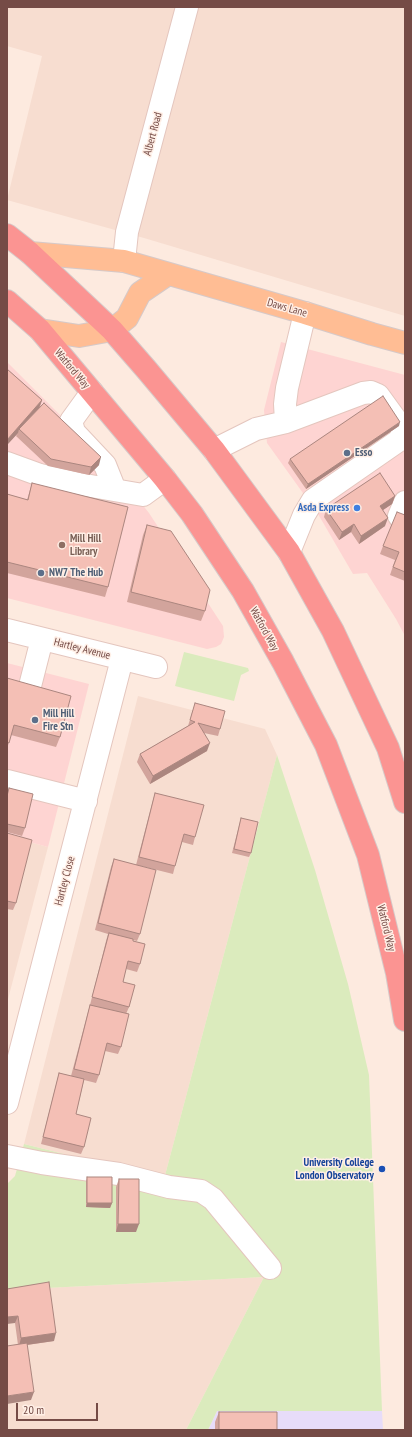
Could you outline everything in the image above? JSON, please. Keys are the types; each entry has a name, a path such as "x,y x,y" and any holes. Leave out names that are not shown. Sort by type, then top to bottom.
{"highway":[{"path":"7,235 30,253 112,330 157,381 214,450 289,552 333,631 388,748 405,802"},
{"name":"Watford Way","path":"7,300 40,330 165,479 192,514 242,591 283,662 326,745 368,855 397,973 405,1020"}],"main road":[{"name":"Daws Lane","path":"30,253 124,261 405,343"},
{"path":"40,330 79,336 112,330 128,318 140,293 168,274"}],"street":[{"name":"Albert Road","path":"124,261 127,232 187,7"},
{"path":"286,422 285,404 287,388 305,313"},
{"path":"92,392 71,421 74,432 105,465 115,490"},
{"path":"214,450 256,429 286,422 340,401 371,392 378,395 400,424 402,431 401,439 313,500 304,515 289,552"},
{"path":"7,463 40,474 79,484 143,495 165,479"},
{"name":"Hartley Avenue","path":"7,630 156,668"},
{"path":"29,690 42,639"},
{"name":"Hartley Close","path":"7,1103 122,659"},
{"path":"7,781 86,801"},
{"path":"7,1156 42,1163 119,1174 169,1187 201,1191 213,1199 270,1268"}],"shaded area":[{"path":"7,7 405,7 405,316 144,238 7,200 42,56 7,46"},
{"path":"281,342 405,375 405,636 367,573 353,574 318,514 267,443 264,410"},
{"path":"7,362 114,469 149,513 223,626 224,637 221,644 207,649 7,598"},
{"path":"7,663 89,684 48,847 7,836"},
{"path":"138,696 265,729 277,755 164,1179 24,1144"},
{"path":"7,836 48,847 7,1003"},
{"path":"264,1277 186,1430 7,1430 7,1290"},
{"path":"217,1411 382,1411 383,1430 208,1430"}],"green space":[{"path":"184,652 248,668 249,671 241,675 234,701 175,686"},
{"path":"277,755 315,870 348,984 369,1075 382,1411 217,1411 208,1430 186,1430 264,1277 7,1290 7,1184 15,1176 24,1144 164,1179"}],"building":[{"path":"7,369 42,400 7,440"},
{"path":"383,396 400,422 308,484 290,459"},
{"path":"44,403 101,457 91,467 51,459 19,429"},
{"path":"380,473 395,496 380,506 388,518 361,536 354,524 342,532 326,509"},
{"name":"Mill Hill Library","path":"32,483 128,507 108,587 7,562 7,494 28,500"},
{"path":"397,512 405,515 405,572 393,567 399,552 383,546"},
{"path":"147,525 171,531 210,590 205,611 131,592"},
{"name":"Mill Hill Fire Stn","path":"7,678 71,696 60,737 14,725 9,743 7,742"},
{"path":"195,703 225,711 220,729 198,723 210,743 153,776 140,754 195,722 190,720"},
{"path":"9,788 33,794 25,828 7,824 7,796"},
{"path":"155,793 204,805 195,837 184,834 175,866 139,857"},
{"path":"241,818 258,822 251,853 234,849"},
{"path":"7,833 32,840 16,903 7,901"},
{"path":"114,859 156,870 140,934 98,923"},
{"path":"109,933 133,939 133,941 145,944 140,964 128,961 123,982 135,985 129,1007 92,997"},
{"path":"90,1005 129,1014 121,1047 107,1043 99,1075 74,1069"},
{"path":"59,1073 84,1079 76,1114 91,1118 84,1147 43,1137"},
{"path":"87,1177 112,1177 112,1203 87,1203"},
{"path":"119,1179 139,1179 139,1224 118,1224"},
{"path":"49,1282 56,1333 21,1338 18,1316 7,1317 7,1289"},
{"path":"27,1343 34,1392 7,1396 7,1346"},
{"path":"219,1412 277,1412 277,1430 219,1430"}],"place":[{"name":"Esso","path":"347,453"},
{"name":"Asda Express","path":"357,508"},
{"name":"Mill Hill Library","path":"62,545"},
{"name":"NW7 The Hub","path":"41,573"},
{"name":"Mill Hill Fire Stn","path":"35,720"},
{"name":"University College London Observatory","path":"382,1169"}]}
